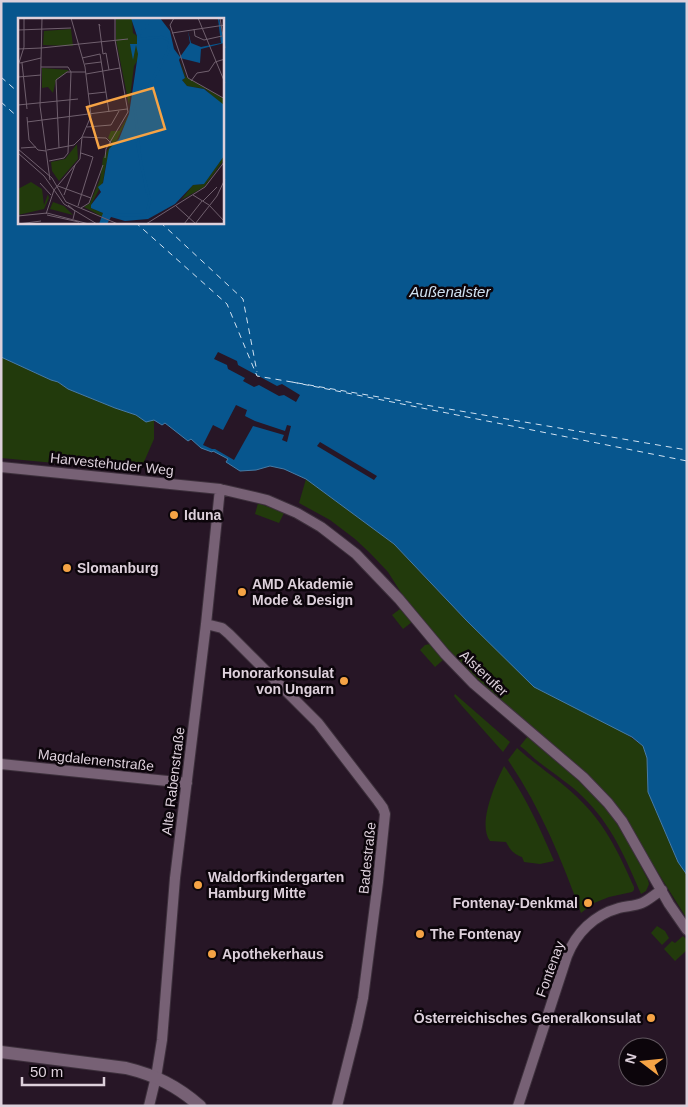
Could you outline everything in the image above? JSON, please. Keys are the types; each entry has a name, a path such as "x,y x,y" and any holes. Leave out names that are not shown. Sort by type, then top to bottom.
{"street":[{"name":"Harvestehuder Weg","path":"1,467 220,489"},
{"name":"Alte Rabenstraße","path":"149,1106 162,1040 175,878 206,624 220,489"},
{"name":"Alsterufer","path":"220,489 267,500 291,510 321,527 356,554 399,599 445,654 474,684 597,791 622,821 669,904 687,930"},
{"name":"Badestraße","path":"206,624 222,628 229,634 318,723 383,808 385,814 378,882 360,1011 338,1106"},
{"name":"Magdalenenstraße","path":"1,764 187,783"},
{"name":"Fontenay","path":"518,1106 567,956 579,934 598,916 610,910 641,903 662,890"},
{"path":"1,1052 126,1068 141,1072 156,1077 176,1088 200,1106"}],"green space":[{"path":"1,357 58,382 68,389 136,415 146,422 154,420 154,439 140,471 1,458"},
{"path":"306,479 394,544 467,621 643,746 647,758 648,792 678,862 687,875 687,919 625,820 532,727 479,681 444,646 405,599 388,572 370,553 330,520 299,503"},
{"path":"258,503 284,513 279,523 255,514"},
{"path":"400,609 412,622 403,629 392,615"},
{"path":"430,644 443,660 435,667 420,650 425,645"},
{"path":"455,694 510,742 503,752 462,706 454,696"},
{"path":"528,736 580,782 609,813 625,837 648,880 649,884 646,891 641,894 617,842 602,818 572,787 520,746"},
{"path":"517,748 567,788 599,821 618,853 634,887 632,892 609,897 594,903 581,913 566,873 540,815 508,760"},
{"path":"504,766 532,812 554,861 540,864 524,862 522,857 512,851 506,842 490,841 486,824 489,803"},
{"path":"657,926 665,931 669,938 662,945 651,933"},
{"path":"683,936 687,940 687,950 675,961 664,949 672,941 675,943"}],"water":[{"name":"Außenalster","path":"1,1 687,1 687,875 678,862 648,792 647,758 643,746 632,737 534,687 467,621 394,544 306,479 284,469 270,466 256,470 240,471 226,462 228,459 213,451 201,448 191,439 188,441 165,423 162,425 154,420 146,422 136,415 68,389 58,382 1,357"}],"pier":[{"path":"218,352 237,361 238,365 277,386 282,384 300,395 296,402 284,395 279,396 259,385 254,387 243,381 245,378 228,369 227,365 214,359"},
{"path":"236,405 247,410 245,416 255,421 285,431 287,425 291,426 287,442 282,440 284,435 253,426 234,460 215,449 203,445 213,425 223,430"},
{"path":"320,442 377,476 374,480 317,446"}],"ferry route":[{"path":"1,77 18,92"},
{"path":"1,102 18,117"},
{"path":"137,224 227,304 257,376 687,450"},
{"path":"162,224 243,299 257,372"},
{"path":"292,382 687,461"}],"place":[{"name":"Iduna","path":"174,515"},
{"name":"Slomanburg","path":"67,568"},
{"name":"AMD Akademie Mode & Design","path":"242,592"},
{"name":"Honorarkonsulat von Ungarn","path":"344,681"},
{"name":"Waldorfkindergarten Hamburg Mitte","path":"198,885"},
{"name":"Fontenay-Denkmal","path":"588,903"},
{"name":"The Fontenay","path":"420,934"},
{"name":"Apothekerhaus","path":"212,954"},
{"name":"Österreichisches Generalkonsulat","path":"651,1018"}]}
